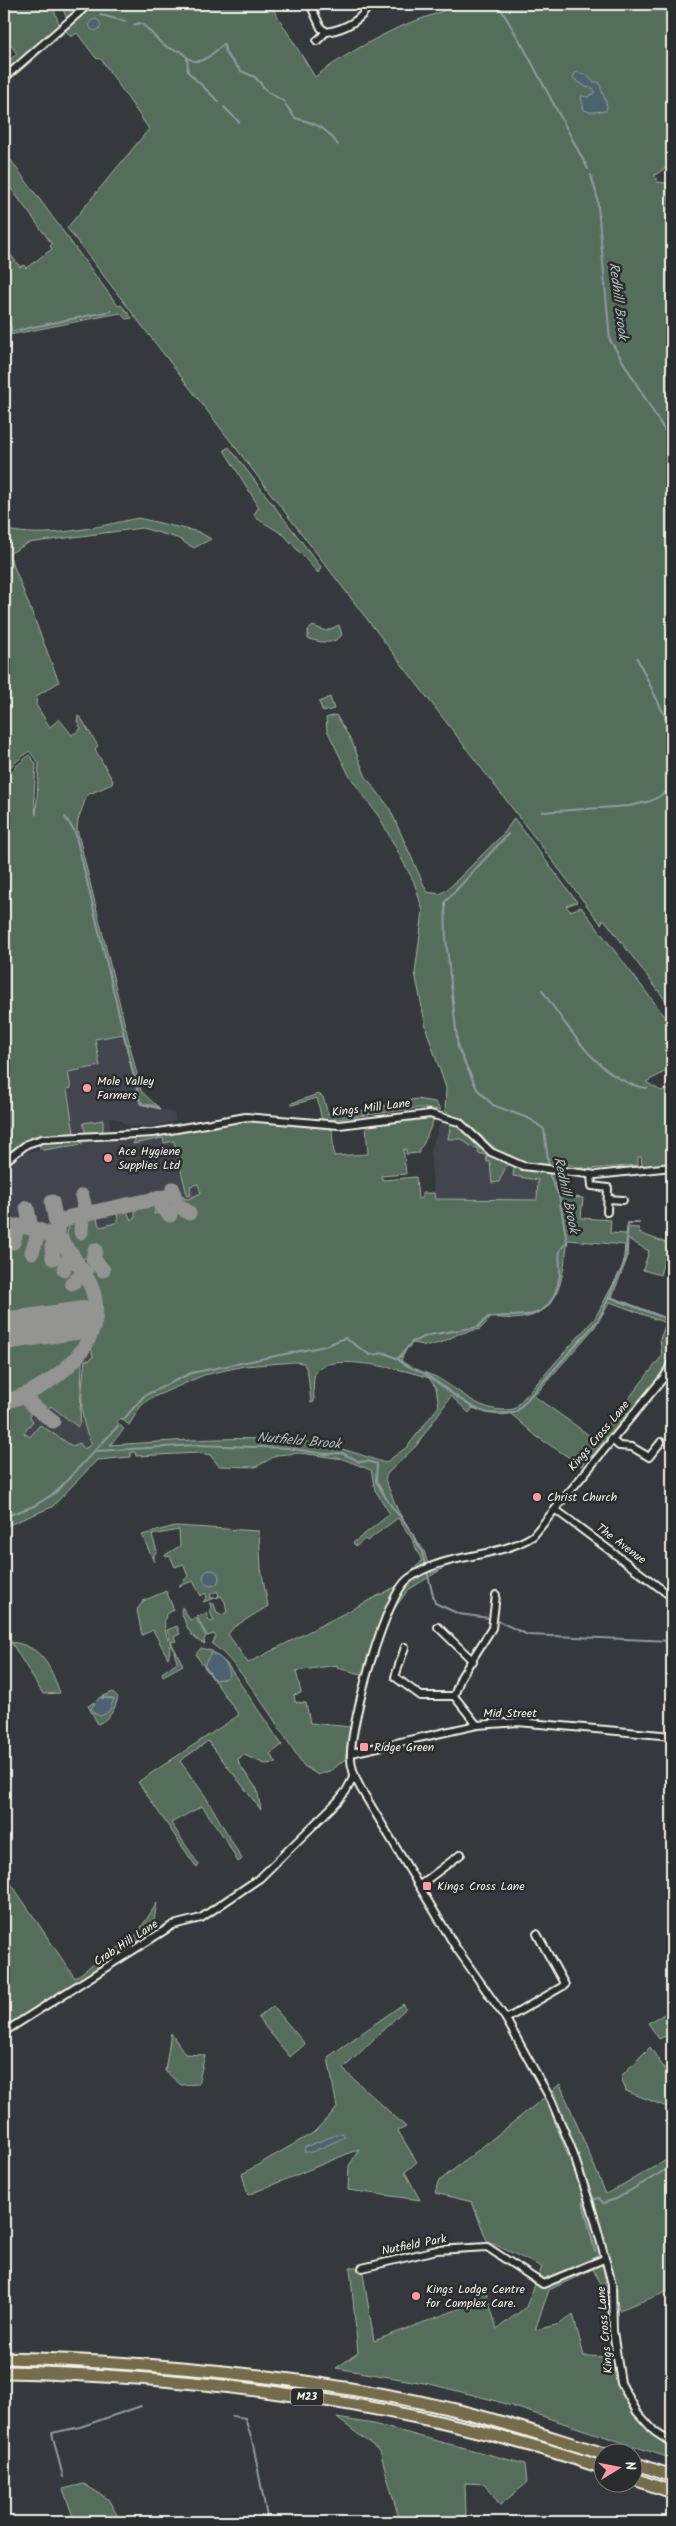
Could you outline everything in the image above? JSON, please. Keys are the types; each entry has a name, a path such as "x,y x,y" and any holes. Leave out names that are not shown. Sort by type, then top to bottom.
{"highway":[{"name":"M23","path":"4,2358 110,2362 212,2370 356,2390 465,2413 535,2431 594,2451"},
{"name":"M23","path":"4,2372 212,2383 349,2403 423,2418 521,2443 594,2465"},
{"path":"644,2466 672,2476"},
{"path":"644,2482 672,2492"}],"street":[{"path":"4,78 89,4"},
{"path":"310,4 324,31"},
{"path":"324,31 332,31 353,22 363,15 370,4"},
{"path":"317,40 324,34 324,31"},
{"name":"Kings Mill Lane","path":"4,1162 27,1144 42,1139 152,1133 246,1117 339,1125 422,1114 442,1116 459,1122 491,1152 512,1163 592,1175 672,1167"},
{"path":"592,1175 592,1186 608,1185 608,1212"},
{"path":"608,1199 623,1200"},
{"name":"Kings Cross Lane","path":"672,1362 665,1376 571,1486 556,1510 533,1536 521,1544 430,1568 409,1578 399,1590 382,1626 356,1719 351,1753 354,1776 361,1789 455,1946 506,2019 551,2100 571,2147 594,2213 604,2259 612,2284 614,2331 621,2383 637,2412 655,2432 672,2443"},
{"path":"665,1376 672,1383"},
{"path":"611,1439 619,1446 632,1447 649,1456 661,1442"},
{"name":"The Avenue","path":"556,1510 672,1597"},
{"path":"454,1696 462,1676 492,1628 496,1595"},
{"path":"438,1627 473,1661"},
{"path":"405,1647 396,1677 421,1696 454,1696"},
{"path":"454,1696 477,1725"},
{"name":"Mid Street","path":"351,1753 477,1725 518,1722 672,1736"},
{"name":"Crab Hill Lane","path":"4,2032 173,1925 201,1918 230,1901 260,1878 346,1791 354,1776"},
{"path":"346,1791 361,1789"},
{"path":"420,1885 461,1854"},
{"path":"506,2019 565,1985 537,1934"},
{"name":"Nutfield Park","path":"362,2268 436,2250 487,2246 542,2284 604,2259"}],"shaded area":[{"path":"123,1033 140,1104 174,1113 175,1121 156,1126 127,1126 120,1120 109,1117 111,1130 74,1133 65,1074 71,1070 100,1066 95,1039"},
{"path":"263,1120 332,1129 334,1156 368,1154 199,1367 120,1417 109,1432 4,1510 4,1168 27,1152 39,1150 39,1146 97,1139 136,1137 140,1139 173,1135 199,1184 201,1193 198,1197"},
{"path":"441,1121 454,1125 492,1155 514,1168 513,1176 538,1180 538,1200 434,1199 430,1152"}],"green space":[{"path":"4,4 52,4 59,24 41,44 4,76 4,59 7,62 17,54 4,34"},
{"path":"61,4 85,4 67,19"},
{"path":"94,4 270,4 315,77 364,45 402,26 450,8 448,4 672,4 672,164 655,175 657,182 666,183 670,204 672,204 672,1009 604,919 601,924 67,228 149,129 101,59 96,58 77,33 71,37 66,31 4,85 4,82"},
{"path":"4,151 118,306 121,305 132,318 126,319 120,313 4,336 4,246 20,267 24,265 26,268 52,249 50,246 52,244 4,179"},
{"path":"229,447 321,567 318,573 284,535 256,518 254,514 259,507 224,450"},
{"path":"138,518 199,532 211,539 194,548 177,538 142,528 28,543 9,554 59,682 37,696 36,705 50,727 59,719 72,735 81,729 77,721 78,716 81,718 98,746 95,749 113,781 112,784 87,795 78,820 77,829 141,1091 160,1109 140,1104 123,1034 95,1039 100,1066 68,1072 71,1088 67,1089 74,1133 33,1136 4,1156 4,777 29,755 36,764 34,795 36,815 39,763 29,751 4,772 4,529 20,532 53,533"},
{"path":"339,625 342,635 334,641 326,642 308,639 308,630 313,626 326,631"},
{"path":"330,697 334,709 323,712 319,702"},
{"path":"336,715 351,740 366,777 389,807 427,892 440,894 450,887 505,832 514,818 577,902 566,906 570,911 581,907 670,1023 665,1028 672,1038 672,1068 646,1082 661,1091 672,1088 672,1164 642,1166 641,1157 638,1157 638,1165 590,1169 559,1163 548,1165 519,1161 503,1155 471,1127 445,1111 446,1088 427,1032 415,973 423,911 414,882 381,820 349,775 327,730 326,718"},
{"path":"318,1094 323,1097 328,1114 351,1113 416,1099 435,1102 441,1110 418,1108 322,1121 317,1098 292,1105 292,1103"},
{"path":"415,1118 434,1119 423,1145 419,1149 419,1153 406,1154 406,1149 403,1150 405,1162 403,1163 405,1164 406,1174 381,1176 383,1180 416,1177 418,1199 422,1198 422,1193 434,1193 435,1199 537,1200 538,1180 513,1176 514,1168 558,1173 564,1196 583,1198 581,1218 611,1220 610,1233 626,1234 627,1227 639,1228 639,1233 669,1244 660,1275 643,1270 649,1251 628,1239 627,1259 612,1297 672,1320 672,1355 664,1371 592,1456 585,1459 582,1466 536,1436 510,1413 488,1413 473,1408 469,1413 451,1396 416,1446 387,1474 385,1479 398,1511 424,1551 431,1573 442,1569 408,1590 389,1616 383,1614 365,1675 337,1668 337,1665 296,1671 301,1693 294,1695 295,1702 306,1703 310,1723 351,1727 345,1759 332,1770 318,1775 304,1766 248,1682 223,1653 212,1644 216,1637 214,1634 207,1636 197,1617 206,1613 210,1622 214,1621 210,1612 212,1608 209,1603 214,1604 217,1613 222,1615 227,1612 225,1602 221,1596 216,1598 219,1595 217,1591 210,1595 211,1598 215,1598 203,1602 207,1597 205,1593 201,1596 193,1581 179,1586 188,1576 183,1564 175,1567 170,1556 166,1557 165,1555 180,1546 179,1530 152,1535 157,1551 154,1555 154,1562 142,1535 175,1526 259,1531 261,1568 268,1606 234,1627 228,1634 248,1663 395,1587 422,1561 412,1539 398,1518 367,1541 365,1539 356,1546 353,1543 390,1514 375,1490 371,1470 343,1459 300,1453 277,1455 256,1467 219,1466 210,1455 199,1453 136,1456 135,1452 131,1452 131,1457 97,1460 52,1507 4,1527 4,1406 19,1402 28,1407 33,1421 24,1433 30,1437 40,1425 72,1446 80,1443 84,1449 92,1444 87,1434 82,1413 83,1381 85,1360 90,1360 93,1356 90,1344 101,1322 103,1312 98,1289 84,1263 91,1261 102,1271 105,1270 97,1261 96,1247 92,1248 90,1257 81,1259 71,1247 73,1244 70,1245 67,1233 71,1220 78,1218 81,1224 78,1232 82,1234 87,1222 86,1216 96,1214 99,1226 101,1227 118,1222 117,1211 126,1209 131,1220 135,1218 135,1207 148,1207 147,1203 158,1201 154,1214 163,1211 171,1217 172,1214 162,1200 173,1198 174,1206 190,1216 191,1211 179,1204 176,1197 188,1199 201,1193 198,1184 190,1186 191,1195 182,1196 187,1195 174,1141 164,1143 163,1138 133,1144 137,1136 254,1120 332,1129 334,1156 368,1154 366,1126","holes":["568,1240 625,1245 623,1266 595,1318 514,1409 492,1409 482,1405 436,1377 413,1368 401,1360 407,1348 413,1343 428,1346 443,1342 458,1334 480,1329 491,1318 522,1318 536,1314 546,1308 553,1300 562,1278","610,1302 666,1323 660,1339 662,1356 596,1440 534,1396 594,1328","304,1363 308,1374 311,1403 314,1402 316,1371 324,1365 352,1363 388,1367 429,1378 436,1388 439,1406 407,1447 385,1463 333,1447 289,1440 212,1439 110,1445 124,1429 117,1422 120,1418 129,1425 140,1407 149,1399 204,1375 244,1366"]},
{"path":"103,1120 103,1132 86,1134 83,1123"},
{"path":"451,1123 466,1131 499,1160 507,1164 499,1182 492,1183 490,1162 487,1162 486,1155 478,1153 479,1149 470,1146 462,1139 448,1139"},
{"path":"79,1140 83,1144 43,1150 39,1146 44,1142"},
{"path":"16,1231 11,1240 12,1244 19,1236 19,1232 35,1236 29,1251 30,1255 35,1254 39,1237 53,1243 50,1246 51,1259 55,1258 55,1245 68,1257 64,1259 63,1271 66,1270 70,1259 81,1275 71,1284 74,1285 83,1277 89,1300 90,1317 86,1334 71,1356 61,1366 28,1389 17,1393 15,1391 15,1394 9,1396 4,1387 4,1262 6,1260 4,1256 4,1234"},
{"path":"82,1360 80,1422 78,1427 51,1406 45,1412 35,1404 33,1399 78,1361"},
{"path":"166,1591 174,1610 166,1614 165,1621 170,1648 168,1658 153,1630 142,1635 137,1610 143,1601"},
{"path":"182,1607 190,1620 196,1618 206,1636 205,1644 196,1639 189,1631 181,1611"},
{"path":"177,1626 180,1634 174,1637 176,1641 171,1642 183,1665 163,1676 162,1673 177,1662 167,1630"},
{"path":"11,1642 30,1648 43,1658 60,1693 43,1694"},
{"path":"201,1648 212,1651 227,1664 282,1745 270,1754 277,1763 265,1764 244,1755 238,1759 239,1764 257,1789 261,1810 208,1741 180,1761 206,1797 242,1859 238,1862 226,1840 202,1806 171,1823 199,1865 197,1868 138,1782 239,1715 196,1654","holes":["211,1653 216,1655 224,1679 214,1679 204,1665"]},
{"path":"113,1692 118,1697 114,1710 106,1719 98,1724 88,1706 94,1702 92,1710 101,1716 109,1708 111,1698 99,1698"},
{"path":"4,1873 75,1978 105,1955 133,1940 157,1903 154,1920 145,1942 4,2029"},
{"path":"403,2004 406,2008 343,2069 406,2127 398,2131 417,2162 405,2172 420,2200 348,2190 349,2166 359,2149 248,2195 242,2174 313,2133 337,2108 328,2057"},
{"path":"273,2006 305,2044 290,2057 258,2018"},
{"path":"672,2010 672,2033 659,2039 648,2023"},
{"path":"171,2033 185,2054 205,2055 198,2084 181,2085 165,2071"},
{"path":"650,2047 672,2080 672,2109 626,2091 621,2076"},
{"path":"560,2084 606,2194 672,2157 672,2290 619,2310 594,2199 553,2090"},
{"path":"545,2097 587,2204 603,2267 609,2303 593,2269 549,2290 535,2330 560,2324 573,2314 584,2356 614,2357 618,2383 643,2424 672,2446 672,2456 667,2457 644,2449 644,2444 627,2444 493,2400 430,2384 336,2368 358,2353 350,2267 362,2267 374,2341 467,2306 485,2289 497,2329 526,2307 542,2267 487,2241 472,2202 435,2193 438,2182"},
{"path":"337,2418 373,2424 525,2464 527,2483 500,2505 485,2484 465,2483 466,2514 456,2522 400,2522 380,2451"},
{"path":"84,2484 108,2499 121,2522 75,2522 63,2489"}],"water":[{"path":"95,19 101,25 95,31 89,25"},
{"path":"576,72 587,75 593,82 599,82 607,106 606,111 590,112 584,110 581,96 588,97 595,92 593,88 586,87 573,78"},
{"path":"211,1570 217,1572 219,1578 217,1584 211,1586 205,1584 203,1578 205,1572"},
{"path":"211,1653 220,1658 229,1670 230,1674 227,1678 215,1680 204,1665"},
{"path":"99,1698 114,1699 109,1711 101,1716 95,1714 91,1708"},
{"path":"341,2133 345,2137 312,2152 304,2152 305,2147"}],"waterway":[{"name":"Redhill Brook","path":"498,4 524,48 588,169"},
{"path":"100,15 125,21"},
{"path":"134,25 140,23 162,44 173,50 181,51 192,60 203,60 224,44 226,54 241,71 255,77 266,90"},
{"path":"187,59 188,72 218,101"},
{"path":"268,92 285,102"},
{"path":"286,105 295,118 320,127 338,145"},
{"path":"224,107 239,122"},
{"name":"Redhill Brook","path":"591,175 597,196 610,340 672,443"},
{"path":"4,303 11,329"},
{"path":"4,333 111,311"},
{"path":"637,658 672,731"},
{"name":"Redhill Brook","path":"542,812 629,806 651,801 672,789"},
{"path":"65,817 75,832 140,1101 143,1104 158,1107"},
{"name":"Redhill Brook","path":"124,1419 144,1396 191,1373 325,1346 345,1338 370,1355 385,1353 398,1359 412,1342 429,1335 478,1327 488,1317 535,1313 544,1309 551,1302 560,1274 560,1251 567,1242 559,1196 550,1176 544,1129 530,1119 493,1105 477,1089 458,1048 446,939 445,902 508,834"},
{"path":"542,990 573,1035 600,1064 615,1076 631,1084 647,1088"},
{"path":"398,1359 425,1374 456,1397 478,1410 490,1414 503,1415 516,1412 599,1319 625,1261 628,1223 639,1223"},
{"path":"609,1297 672,1321"},
{"name":"Redhill Brook","path":"4,1517 34,1506 55,1493 118,1426"},
{"name":"Nutfield Brook","path":"97,1451 197,1445 288,1448 325,1454 342,1453 360,1462 368,1461 377,1464 376,1481 389,1503 409,1528 422,1552 435,1603 459,1614 489,1618"},
{"name":"Nutfield Brook","path":"498,1621 528,1635 672,1641"},
{"path":"592,2200 599,2198 603,2203 616,2199 672,2166"},
{"path":"586,2201 583,2202 595,2251"},
{"path":"63,2477 52,2433 80,2427 141,2406"},
{"path":"232,2416 245,2418 253,2444 268,2522"}],"taxiway":[{"path":"93,1328 95,1300 92,1289 81,1268 58,1236 59,1224 70,1217 174,1195 173,1189"},
{"path":"174,1195 177,1204 189,1213"},
{"path":"82,1196 86,1213"},
{"path":"160,1198 161,1207 170,1215"},
{"path":"52,1202 57,1228"},
{"path":"27,1208 31,1228"},
{"path":"81,1232 82,1214"},
{"path":"13,1242 18,1226"},
{"path":"4,1228 20,1226 36,1229 64,1245"},
{"path":"32,1252 39,1231"},
{"path":"53,1258 52,1247 57,1239"},
{"path":"95,1250 93,1259 103,1270"},
{"path":"64,1269 67,1260 72,1254"},
{"path":"72,1283 86,1273"},
{"path":"4,1402 31,1392 45,1384 70,1364 88,1340 93,1326 91,1320"},
{"path":"25,1396 32,1405 53,1421"}],"runway":[{"path":"4,1331 83,1320"}],"place":[{"name":"Mole Valley Farmers","path":"87,1088"},
{"name":"Ace Hygiene Supplies Ltd","path":"108,1158"},
{"name":"Christ Church","path":"537,1497"},
{"name":"Ridge Green","path":"364,1747"},
{"name":"Kings Cross Lane","path":"427,1886"},
{"name":"Kings Lodge Centre for Complex Care.","path":"416,2296"}]}
